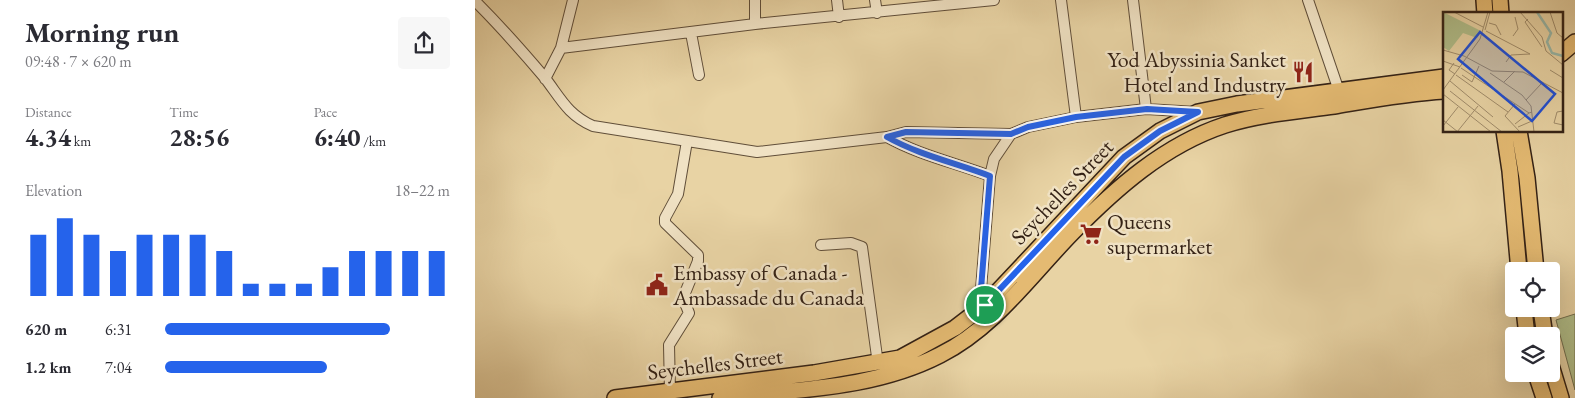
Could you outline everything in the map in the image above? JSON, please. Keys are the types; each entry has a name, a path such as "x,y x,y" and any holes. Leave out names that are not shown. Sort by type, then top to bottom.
{"main road":[{"name":"Seychelles Street","path":"720,398 865,382 893,375 942,354 975,334 988,312 1124,157 1160,131 1198,112 1237,104 1443,77"},
{"name":"Seychelles Street","path":"615,398 878,364 900,358 988,312 1112,193 1139,171 1192,139 1225,126 1262,117 1443,91"},
{"path":"1504,132 1510,171 1518,262"},
{"path":"1519,132 1527,178 1535,262"},
{"path":"1539,382 1544,398"},
{"path":"1556,382 1561,398"}],"street":[{"path":"545,79 561,48 573,0"},
{"path":"755,0 755,24"},
{"path":"837,0 839,17"},
{"path":"875,0 877,13"},
{"path":"561,48 755,24 839,17 942,3 987,0"},
{"path":"1061,0 1076,117"},
{"path":"1133,0 1147,109"},
{"path":"1307,0 1339,92"},
{"path":"480,2 545,79 572,115 593,126 757,152 887,137 906,132 1011,134 1028,127 1076,117 1147,109 1198,112"},
{"path":"691,33 699,76"},
{"path":"988,312 981,289 990,176 994,159 1011,134"},
{"path":"887,137 906,148 958,163 990,176"},
{"path":"670,392 669,346 689,313 683,298 698,261 697,251 665,223 665,218 679,194 687,141"},
{"path":"821,245 851,243 862,247 878,364"}],"green space":[{"path":"1575,314 1575,390 1560,335 1560,327 1558,327 1556,320"}],"place":[{"name":"Yod Abyssinia Sanket Hotel and Industry","path":"1303,72"},
{"name":"Queens supermarket","path":"1091,234"},
{"name":"Embassy of Canada - Ambassade du Canada","path":"657,285"}],"route":[{"path":"1147,109 1173,109 1198,112 1160,131 1124,157 1019,266 985,305 981,289 990,176 958,163 906,148 887,137 906,132 1011,134 1028,127 1076,117 1147,109"}]}
